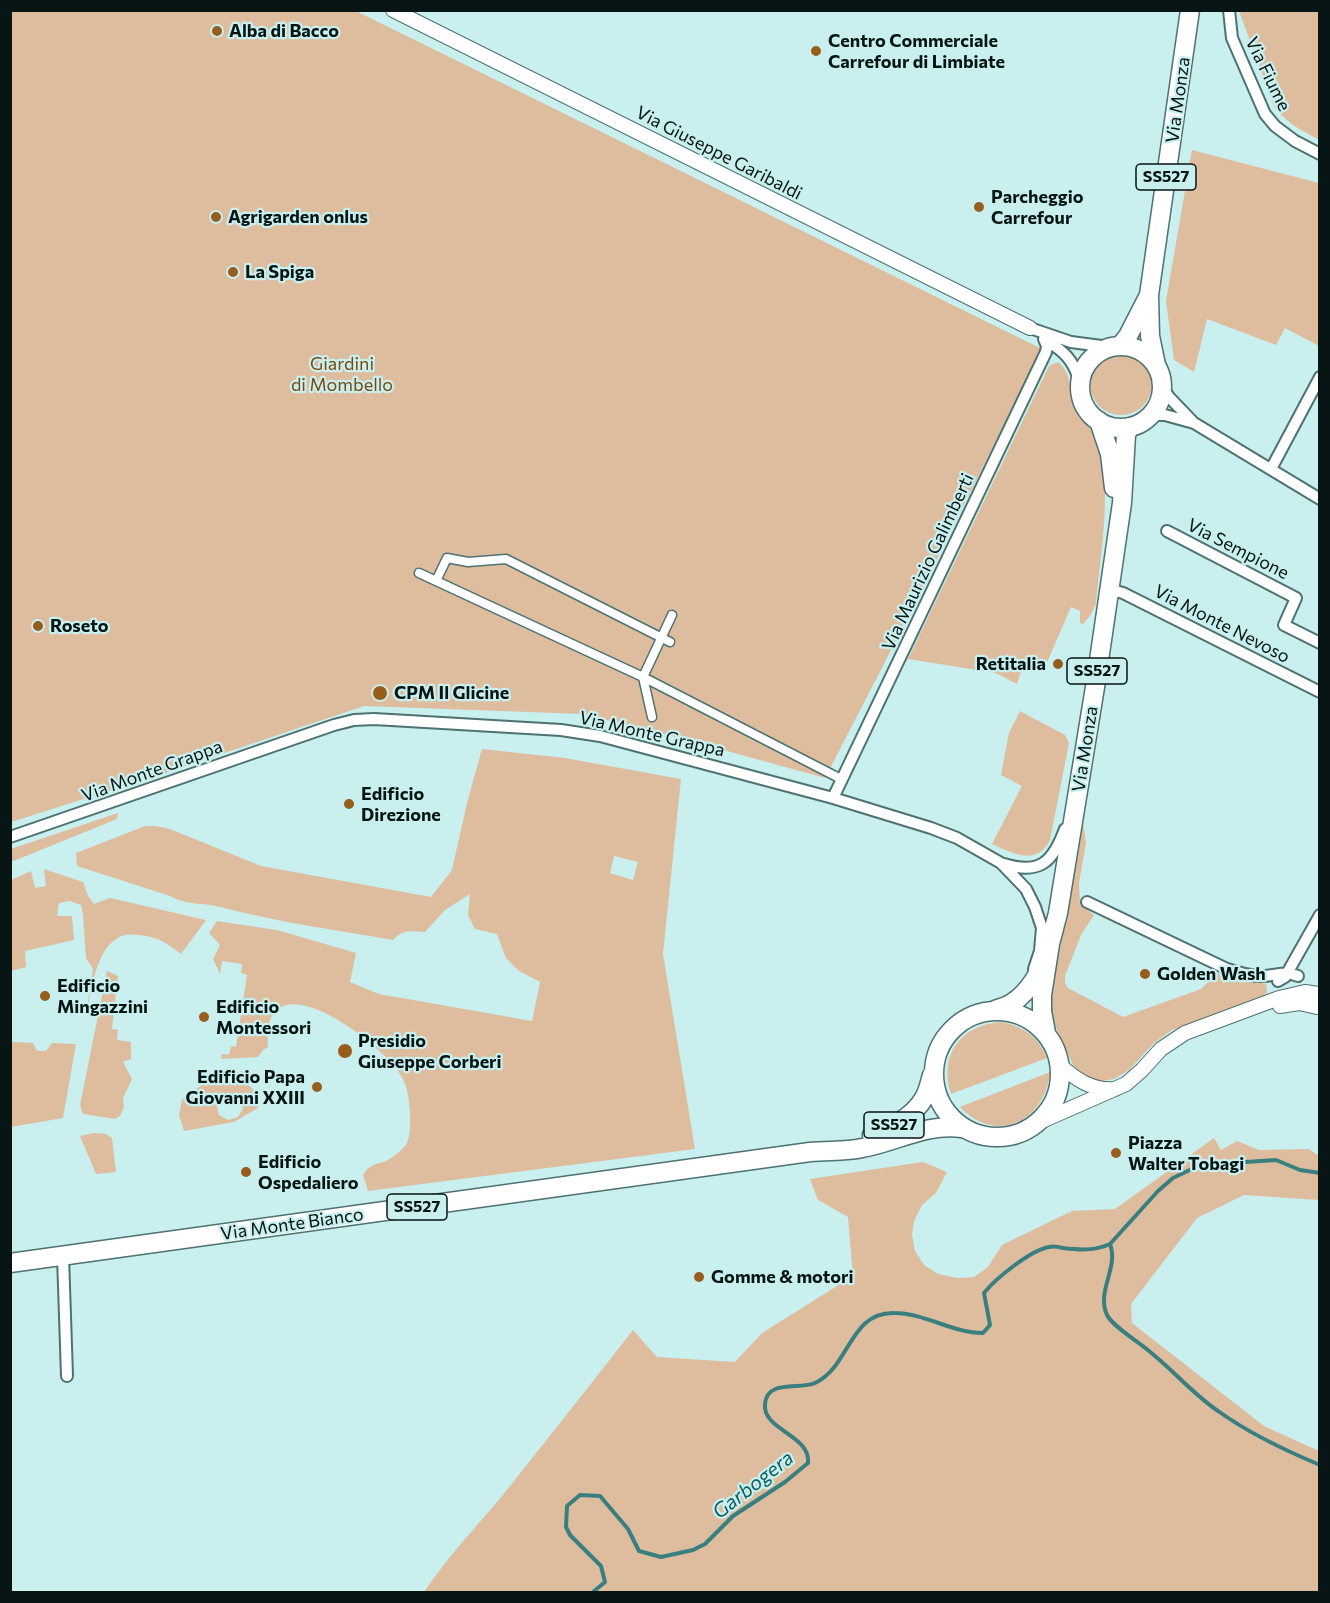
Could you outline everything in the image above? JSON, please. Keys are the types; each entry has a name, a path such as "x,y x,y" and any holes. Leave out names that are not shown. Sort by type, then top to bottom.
{"main road":[{"name":"Via Monza","path":"1155,365 1150,336 1149,296 1191,10"},
{"name":"Via Monza","path":"1114,346 1128,336 1149,296"},
{"path":"1114,346 1131,347 1143,352 1155,365 1161,385 1158,404 1146,419 1129,427 1114,427 1099,421 1090,414 1080,394 1080,383 1089,360 1098,352 1114,346"},
{"name":"Via Monza","path":"1099,421 1113,471 1113,552"},
{"name":"Via Monza","path":"986,1011 1005,1007 1017,1000 1029,987 1041,969 1058,913 1122,503 1126,435 1129,427"},
{"name":"Via Monza","path":"1046,1034 1042,995 1050,944"},
{"name":"SS527","path":"1008,1010 1019,1013 1039,1025 1046,1034 1056,1052 1061,1079 1053,1104 1035,1124 1014,1134 986,1136 962,1128 943,1107 936,1089 936,1065 945,1038 955,1027 970,1017 986,1011 1008,1010"},
{"name":"Via Monte Bianco","path":"823,1150 886,1130 902,1120 924,1098 936,1065"},
{"name":"Via Monte Bianco","path":"10,1263 823,1150 864,1148 936,1127 962,1128"}],"street":[{"name":"Via Giuseppe Garibaldi","path":"393,10 1030,328 1071,342 1114,346"},
{"name":"Via Fiume","path":"1229,15 1232,38 1265,114 1282,131 1320,154"},
{"name":"Via Giuseppe Garibaldi","path":"1030,328 1070,359 1080,383"},
{"name":"Via Maurizio Galimberti","path":"833,798 1046,352 1047,346 1044,339"},
{"path":"1272,469 1320,377"},
{"path":"1161,385 1169,397 1194,423"},
{"path":"1146,419 1153,415 1165,415 1194,423 1320,499"},
{"name":"Via Sempione","path":"1167,531 1296,598 1284,625 1320,643"},
{"path":"436,581 447,558 468,562 506,559 670,642"},
{"path":"419,573 643,677 841,779"},
{"name":"Via Monte Nevoso","path":"1108,589 1123,592 1320,692"},
{"path":"652,717 643,677 672,615"},
{"name":"Via Monte Grappa","path":"10,837 354,720 561,730 600,736 833,798 931,828 957,838 1001,863 1023,869 1039,866 1053,857 1079,789"},
{"name":"Via Monte Grappa","path":"1001,863 1026,890 1042,928 1040,951 1029,987"},
{"path":"1087,902 1227,969 1249,975 1293,974 1319,998"},
{"path":"1293,974 1298,955 1320,915"},
{"path":"1278,981 1293,974"},
{"path":"1266,976 1278,981"},
{"path":"1278,981 1279,998"},
{"path":"1035,1124 1120,1088 1174,1039 1279,998 1305,992 1319,998"},
{"path":"1223,1019 1291,1004 1307,1004 1319,998"},
{"path":"1059,1064 1084,1083 1105,1089 1120,1088"},
{"path":"63,1256 67,1376"}],"green space":[{"name":"Giardini di Mombello","path":"11,11 356,11 1042,349 825,778 583,714 364,706 11,822"},
{"path":"1239,11 1319,11 1319,140 1289,122 1274,106"},
{"path":"1192,150 1319,183 1319,346 1285,328 1276,345 1207,319 1194,372 1174,360 1166,301"},
{"path":"1121,353 1138,358 1143,362 1147,367 1152,384 1147,401 1143,406 1138,410 1121,415 1104,410 1099,406 1095,401 1090,384 1095,367 1099,362 1104,358"},
{"path":"1058,362 1066,372 1076,408 1098,443 1105,481 1104,523 1096,604 1090,616 1083,624 1080,623 1080,611 1071,607 1045,667 1025,659 1017,684 996,673 908,659 1049,366"},
{"path":"1020,711 1065,735 1069,743 1050,840 1039,853 1024,856 992,844 1022,786 1001,775 1009,733"},
{"path":"482,749 565,758 681,779 663,954 695,1149 368,1191 363,1175 366,1171 401,1151 409,1137 410,1111 403,1079 382,1053 346,1025 308,1006 291,1004 278,1009 271,1017 268,1047 258,1057 221,1059 222,1054 229,1055 231,1046 236,1047 247,975 241,973 242,964 222,961 220,974 213,959 220,945 209,933 217,921 277,930 356,953 350,982 379,994 532,1021 540,982 519,971 506,958 497,934 475,929 468,915 470,894 445,910 425,932 404,932 393,940 189,903 77,866 76,853 145,826 156,826 170,829 261,866 431,897 452,870","holes":["614,856 638,862 633,880 610,873"]},
{"path":"118,813 117,819 11,862 11,849"},
{"path":"1082,815 1086,843 1079,883 1080,904 1094,915 1081,935 1065,976 1068,988 1123,1017 1201,989 1208,982 1209,971 1266,984 1267,993 1263,995 1264,999 1172,1030 1154,1043 1129,1070 1114,1079 1102,1081 1084,1075 1073,1065 1053,1021 1047,997 1067,917 1072,873 1080,844"},
{"path":"44,869 83,882 94,904 110,898 206,920 181,954 166,943 152,937 125,935 115,940 107,948 96,971 85,1021 93,969 86,958 81,905 70,901 59,903 57,916 72,916 74,940 25,951 26,967 11,971 11,880 31,871 35,888 46,886"},
{"path":"107,971 118,976 112,1029 118,1030 117,1040 131,1042 131,1059 123,1062 132,1079 123,1098 124,1107 120,1116 115,1119 83,1114 80,1105"},
{"path":"1002,1022 1017,1026 1030,1034 1040,1044 1047,1058 951,1094 948,1066 957,1044 975,1028"},
{"path":"11,1042 33,1043 37,1051 46,1051 52,1043 76,1044 63,1118 11,1127"},
{"path":"242,1071 247,1084 253,1089 258,1108 234,1122 184,1131 179,1115 182,1100 212,1077","holes":["231,1094 239,1098 243,1108 238,1117 228,1120 219,1115 217,1106 222,1097"]},
{"path":"1050,1072 1039,1104 1029,1115 1017,1122 1003,1126 989,1125 974,1118 960,1107"},
{"path":"94,1133 106,1134 112,1138 116,1172 96,1174 80,1136"},
{"path":"1214,1138 1221,1150 1237,1141 1259,1150 1309,1149 1319,1156 1319,1200 1244,1195 1197,1218 1131,1304 1132,1323 1264,1426 1319,1451 1319,1592 424,1592 633,1330 657,1357 735,1362 762,1333 853,1276 848,1217 818,1200 810,1179 923,1162 947,1172 936,1193 922,1205 914,1221 912,1235 915,1251 924,1265 938,1274 957,1278 974,1277 988,1267 1002,1245 1072,1211 1115,1209"}],"waterway":[{"name":"Garbogera","path":"593,1592 605,1582 601,1566 570,1535 566,1527 567,1506 580,1495 600,1496 628,1529 639,1551 661,1557 693,1550 705,1544 733,1516 785,1482 808,1463 807,1453 802,1446 778,1427 766,1413 767,1396 778,1388 809,1385 827,1375 858,1330 868,1321 879,1315 905,1314 960,1330 983,1333 990,1325 984,1293 1014,1266 1033,1253 1049,1247 1087,1249 1110,1244 1158,1191 1173,1178 1200,1165 1276,1160 1300,1170 1320,1173"},
{"path":"1110,1244 1112,1262 1104,1297 1104,1306 1110,1320 1145,1347 1218,1411 1268,1441 1320,1465"}],"place":[{"name":"Alba di Bacco","path":"217,31"},
{"name":"Centro Commerciale Carrefour di Limbiate","path":"816,51"},
{"name":"Parcheggio Carrefour","path":"979,207"},
{"name":"Agrigarden onlus","path":"216,217"},
{"name":"La Spiga","path":"233,272"},
{"name":"Roseto","path":"38,626"},
{"name":"Retitalia","path":"1058,664"},
{"name":"CPM Il Glicine","path":"380,693"},
{"name":"Edificio Direzione","path":"349,804"},
{"name":"Golden Wash","path":"1145,974"},
{"name":"Edificio Mingazzini","path":"45,996"},
{"name":"Edificio Montessori","path":"204,1017"},
{"name":"Presidio Giuseppe Corberi","path":"345,1051"},
{"name":"Edificio Papa Giovanni XXIII","path":"317,1087"},
{"name":"Piazza Walter Tobagi","path":"1116,1153"},
{"name":"Edificio Ospedaliero","path":"246,1172"},
{"name":"Gomme & motori","path":"699,1277"}]}
